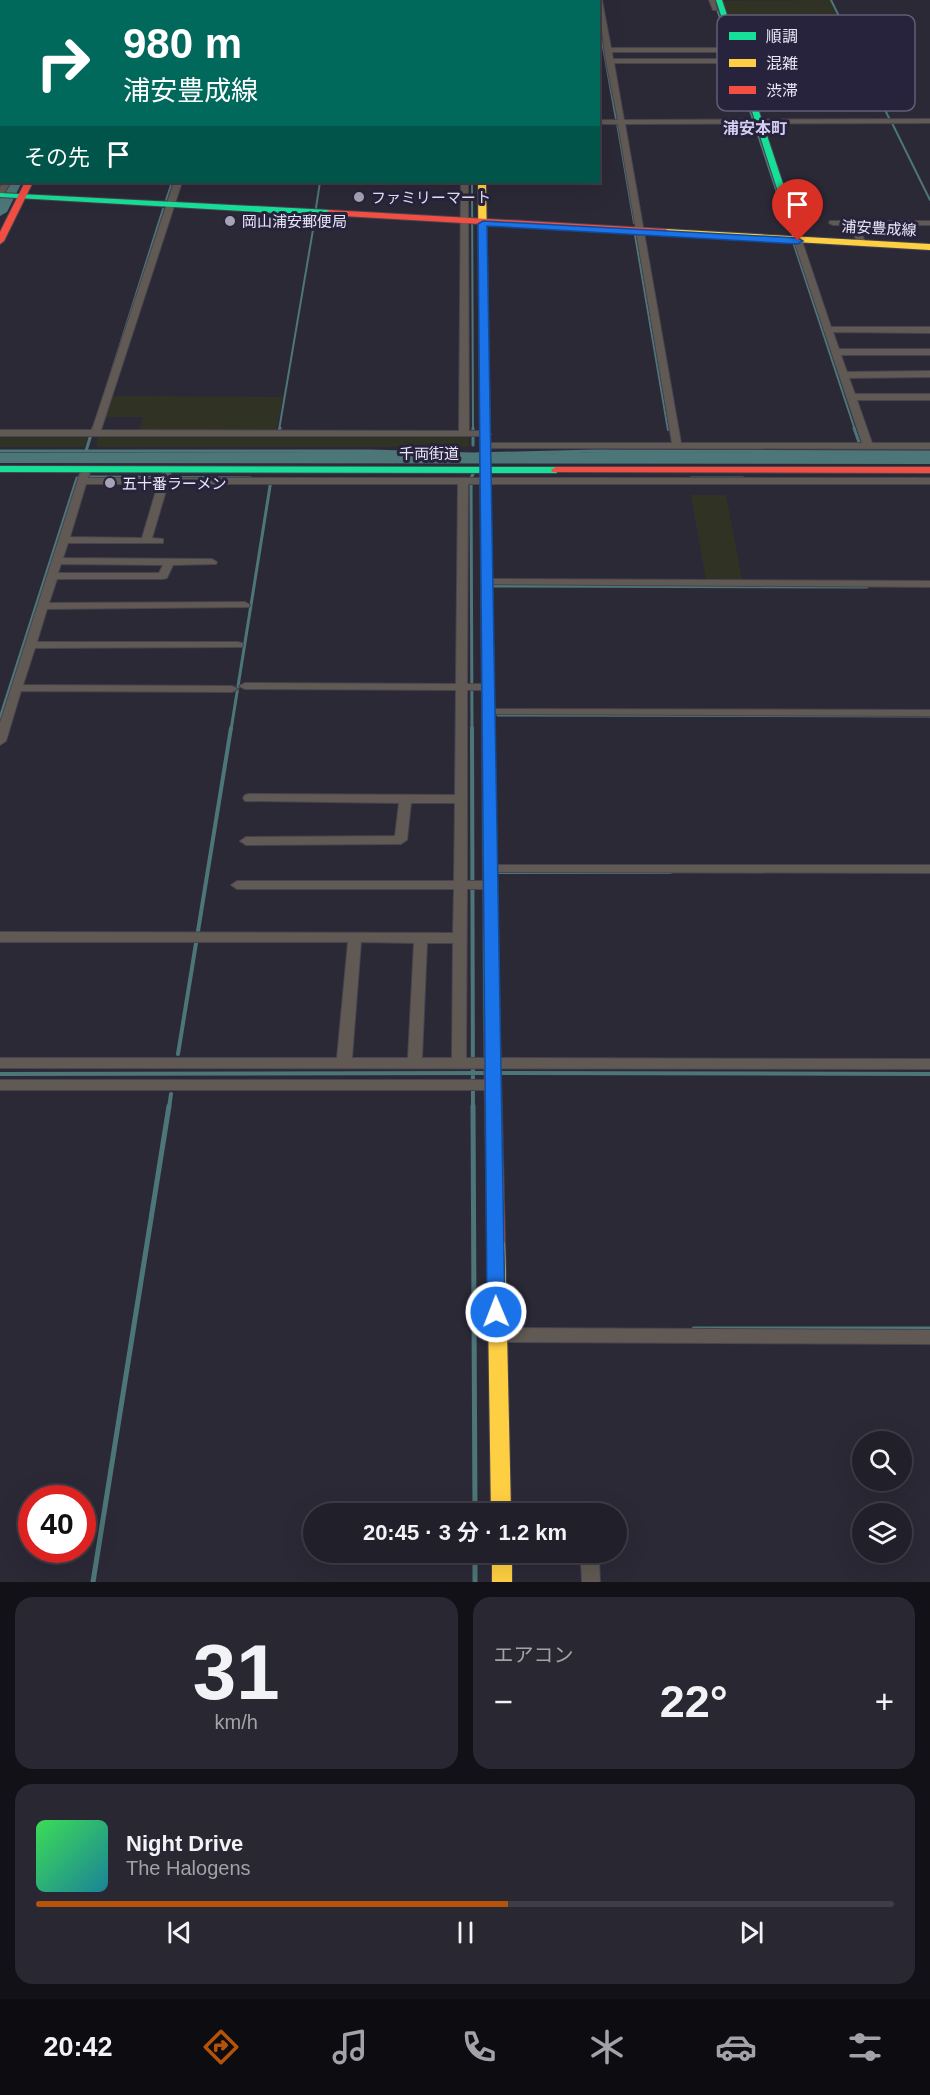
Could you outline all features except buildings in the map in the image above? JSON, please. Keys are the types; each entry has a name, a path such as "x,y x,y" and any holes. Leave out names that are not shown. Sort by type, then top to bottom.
{"street":[{"path":"600,6 641,232 676,446"},
{"path":"608,50 717,55"},
{"path":"609,61 717,57"},
{"path":"755,111 868,446"},
{"path":"600,122 930,122"},
{"path":"0,241 7,192 27,183"},
{"path":"93,433 178,183"},
{"path":"465,183 473,223 478,458 473,687 488,712 491,869"},
{"path":"482,183 473,223 478,458 487,582 461,799 474,885 480,1073 496,1335 501,1503"},
{"name":"浦安豊成線","path":"7,192 473,223 930,247"},
{"path":"833,223 930,223"},
{"path":"854,223 862,244"},
{"path":"828,329 930,330"},
{"path":"836,352 930,352"},
{"path":"843,375 930,374"},
{"path":"851,398 930,397"},
{"path":"0,434 93,433 478,458"},
{"path":"146,541 165,477 271,481 478,458 676,446 930,446"},
{"name":"千両街道","path":"0,469 85,475 165,477 478,458 675,477 930,470"},
{"path":"0,741 85,475"},
{"path":"675,477 930,482"},
{"path":"64,540 159,541"},
{"path":"57,561 212,562"},
{"path":"53,576 163,576 169,562"},
{"path":"487,582 930,584"},
{"path":"43,606 245,605"},
{"path":"31,645 238,645"},
{"path":"246,686 473,687"},
{"path":"17,688 232,689"},
{"path":"488,712 930,713"},
{"path":"249,798 461,799"},
{"path":"246,841 401,840 406,798"},
{"path":"480,1073 460,938 474,885 491,869 930,869"},
{"path":"237,885 474,885"},
{"path":"0,937 460,938"},
{"path":"344,1064 355,938"},
{"path":"415,1064 421,938"},
{"path":"0,1063 415,1064 480,1073"},
{"path":"0,1085 930,1064"},
{"path":"496,1335 930,1337"},
{"path":"502,1563 502,1582"},
{"path":"590,1563 591,1582"}],"shaded area":[{"path":"830,0 836,15 728,15 723,1"},
{"path":"113,396 283,397 276,432 139,431 143,417 106,417"},
{"path":"0,435 88,436 85,447 0,447"},
{"path":"99,436 469,437 469,445 465,447 98,447 96,444"},
{"path":"376,452 453,455 612,452 930,453 930,464 0,463 0,453"},
{"path":"691,495 726,495 742,580 706,580"}],"waterway":[{"path":"714,0 719,15"},
{"path":"831,0 838,15"},
{"path":"600,30 616,119"},
{"path":"750,111 753,120"},
{"path":"886,111 890,120"},
{"path":"617,123 634,223"},
{"path":"754,123 782,208"},
{"path":"892,123 930,200"},
{"path":"0,212 14,183"},
{"path":"166,200 172,183"},
{"path":"316,208 320,183"},
{"path":"472,183 473,430"},
{"path":"93,430 163,209"},
{"path":"279,430 315,218"},
{"path":"635,235 668,430"},
{"path":"794,245 855,430"},
{"path":"86,451 93,428"},
{"path":"279,432 280,428"},
{"path":"854,428 860,445"},
{"path":"473,430 473,445"},
{"path":"0,451 86,451"},
{"path":"86,451 370,451 473,454 596,451 930,452"},
{"path":"472,730 471,478 473,474"},
{"path":"90,477 251,478"},
{"path":"0,718 77,478 79,478"},
{"path":"691,478 743,478"},
{"path":"231,730 271,480"},
{"path":"493,586 867,587"},
{"path":"498,715 930,716"},
{"path":"178,1054 231,728"},
{"path":"472,728 473,1073"},
{"path":"499,872 670,872"},
{"path":"0,1074 473,1073"},
{"path":"473,1073 473,1108"},
{"path":"473,1073 485,1073"},
{"path":"499,1073 930,1074"},
{"path":"169,1108 171,1094"},
{"path":"93,1582 169,1106"},
{"path":"473,1106 474,1328"},
{"path":"474,1328 481,1328"},
{"path":"474,1328 475,1503"},
{"path":"694,1329 930,1329"},
{"path":"475,1563 475,1582"}],"traffic: fast":[{"path":"719,0 724,15"},
{"path":"755,111 798,241"},
{"path":"0,195 329,213"},
{"path":"0,469 556,470"},
{"path":"488,707 492,1035"}],"traffic: slow":[{"path":"482,183 488,707"},
{"path":"666,232 930,247"},
{"path":"496,1242 501,1503"},
{"path":"502,1563 502,1582"}],"traffic: jam":[{"path":"0,241 29,183"},
{"path":"329,213 666,232"},
{"path":"556,470 930,470"},
{"path":"492,1035 496,1242"}],"place":[{"name":"ファミリーマート","path":"359,197"},
{"name":"岡山浦安郵便局","path":"230,221"},
{"name":"五十番ラーメン","path":"110,483"}],"district":[{"name":"浦安本町","path":"755,128"}],"route":[{"path":"496,1312 483,224 798,241"}]}
